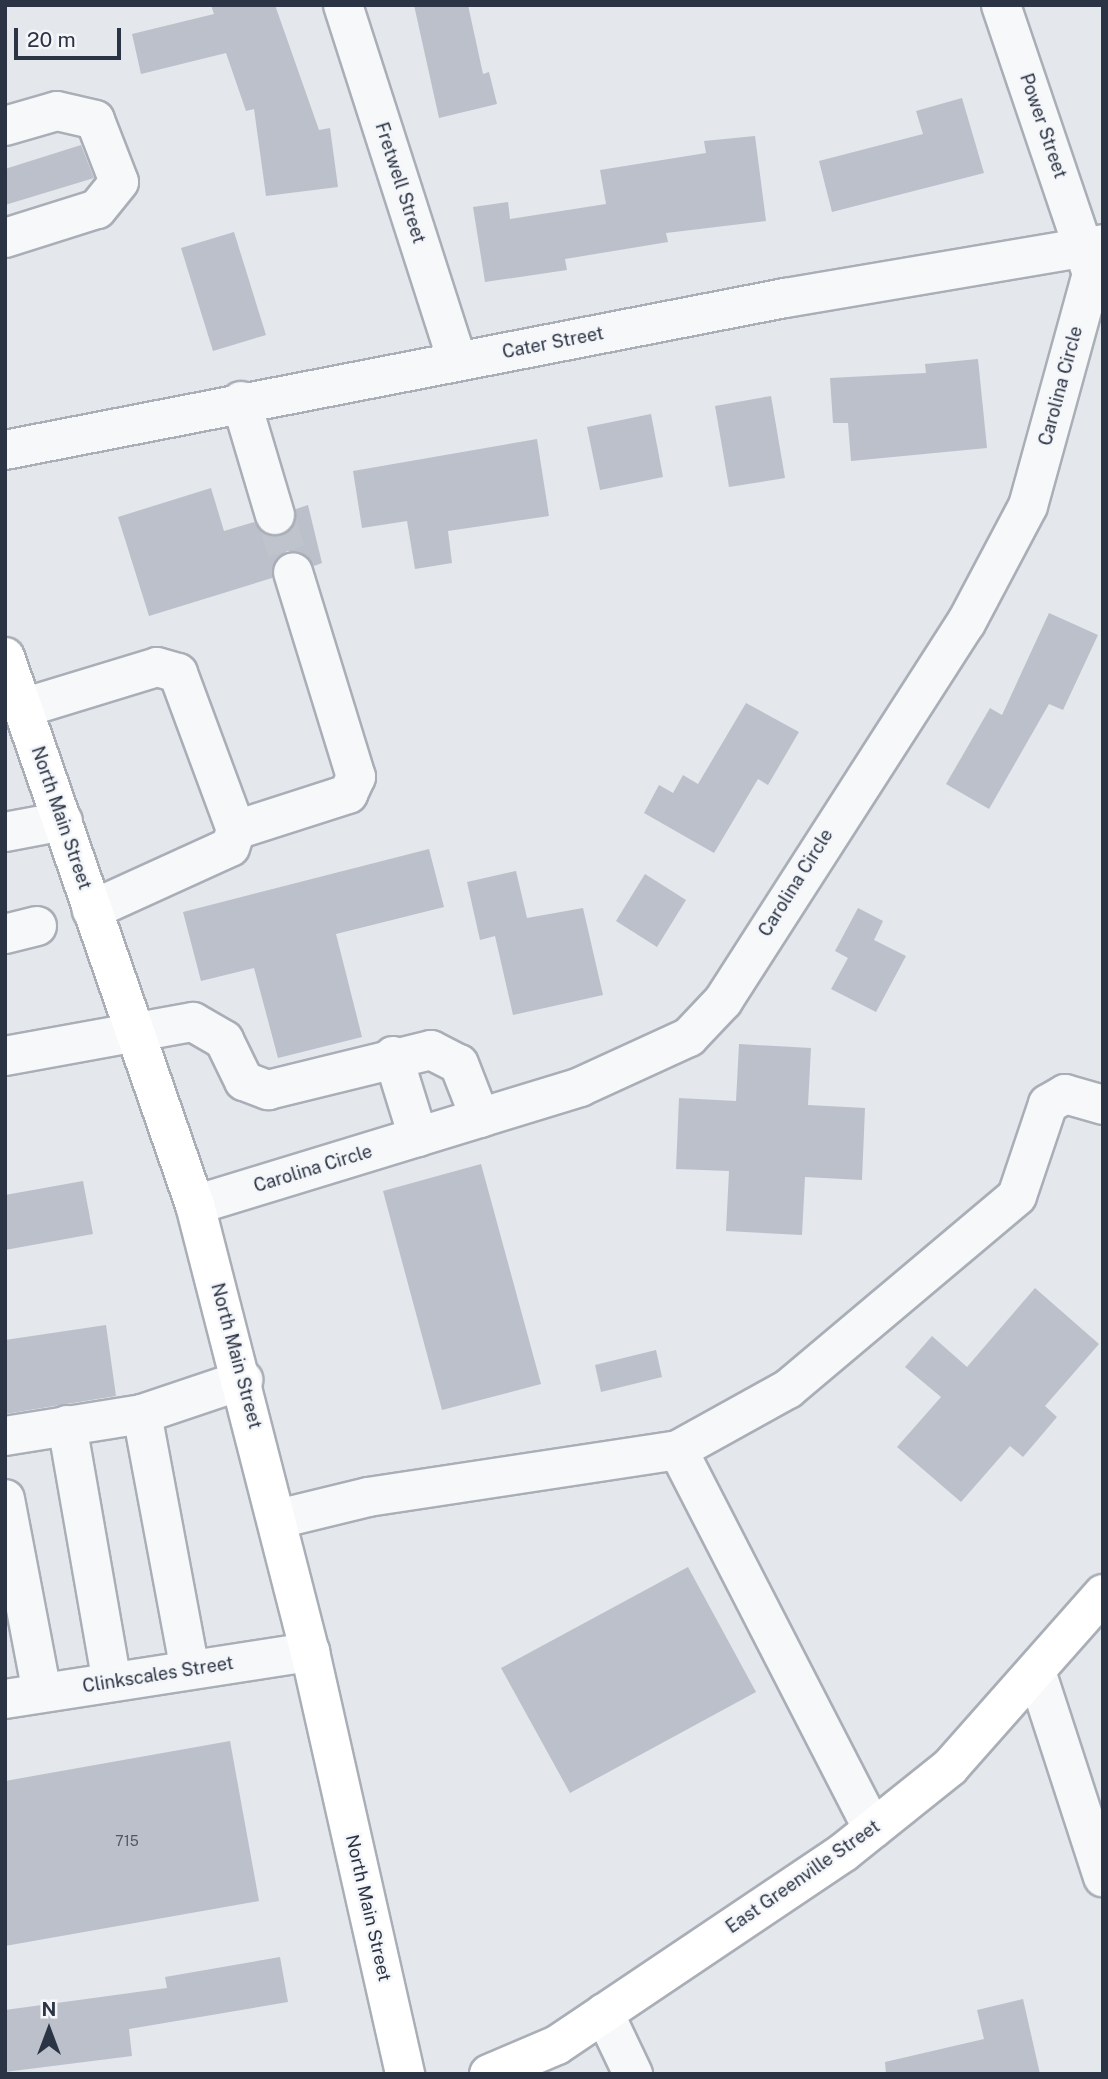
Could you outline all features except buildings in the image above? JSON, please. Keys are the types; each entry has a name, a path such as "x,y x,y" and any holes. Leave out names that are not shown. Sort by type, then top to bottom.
{"main road":[{"name":"North Main Street","path":"5,657 137,1030 195,1205 278,1519 405,2074"},
{"name":"East Greenville Street","path":"489,2074 557,2045 873,1829 950,1766 1103,1594"}],"street":[{"name":"Fretwell Street","path":"343,5 457,361"},
{"name":"Power Street","path":"1001,5 1094,246"},
{"path":"5,126 57,111 95,120 119,182 97,209 5,238"},
{"name":"Cater Street","path":"5,450 241,401 1094,246"},
{"name":"Carolina Circle","path":"195,1205 480,1118 631,1065 689,1037 723,1001 966,622 1028,506 1092,274 1094,246"},
{"path":"241,401 275,516"},
{"path":"236,830 348,794 356,777 293,572"},
{"path":"23,708 158,667 178,673 236,830 229,847 92,909"},
{"path":"5,832 62,821"},
{"path":"5,1056 137,1030 194,1022 209,1027 224,1040 244,1081 268,1090 393,1056 431,1049 459,1064 480,1118"},
{"path":"393,1056 418,1137"},
{"path":"278,1519 368,1497 678,1450 788,1389 1017,1196 1048,1104 1065,1094 1103,1105"},
{"path":"5,1436 142,1414 243,1380"},
{"path":"142,1414 190,1670"},
{"path":"67,1425 112,1682"},
{"path":"678,1450 873,1829"},
{"path":"5,1499 23,1696"},
{"name":"Clinkscales Street","path":"23,1696 310,1652"},
{"path":"1036,1671 1103,1877"},
{"path":"604,2013 633,2074"}],"tunnel":[{"path":"275,515 293,572"}]}
